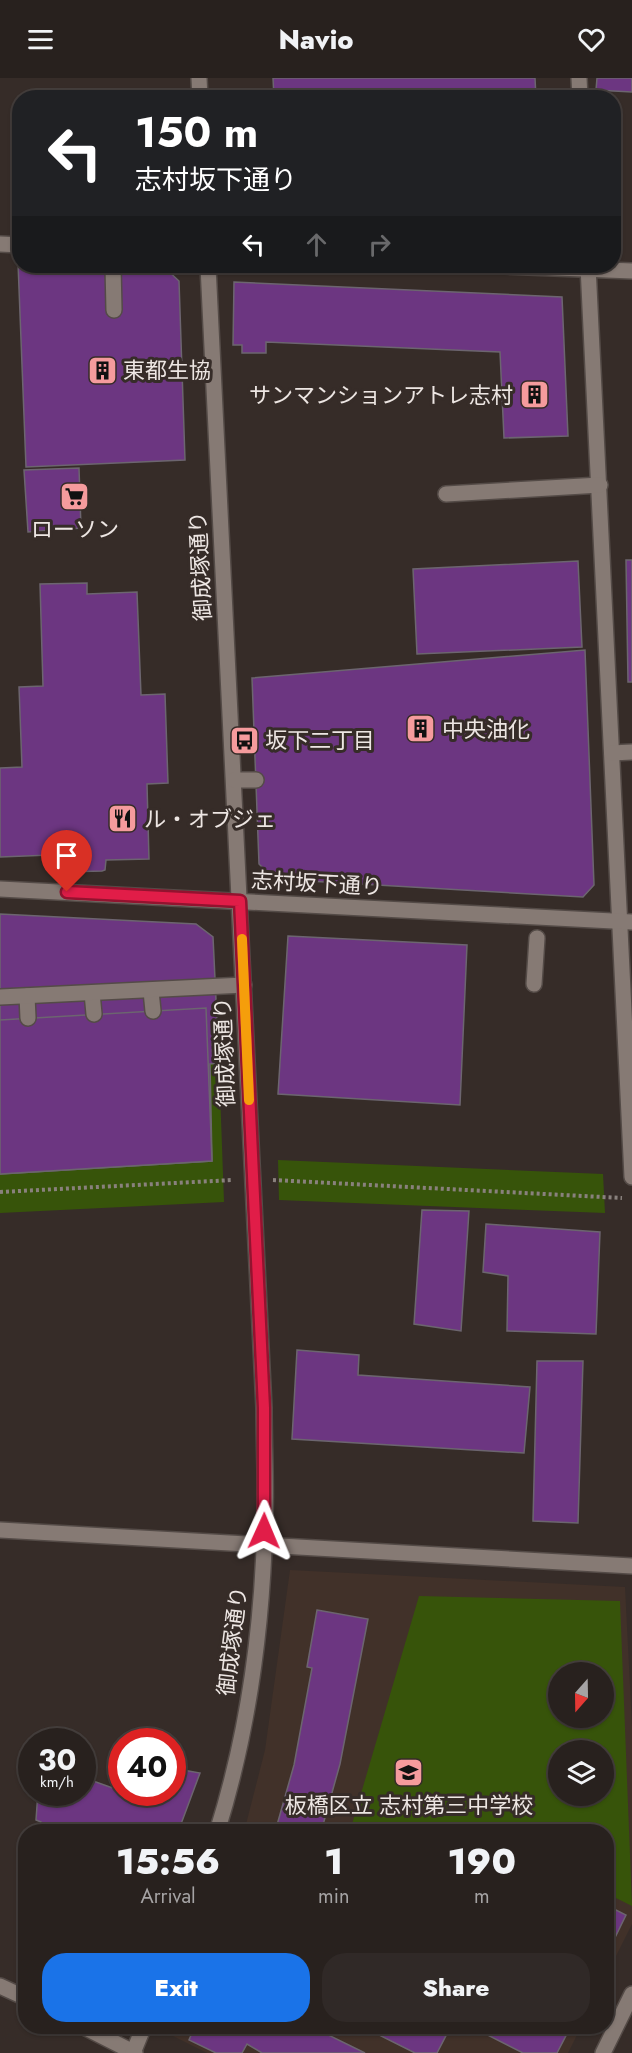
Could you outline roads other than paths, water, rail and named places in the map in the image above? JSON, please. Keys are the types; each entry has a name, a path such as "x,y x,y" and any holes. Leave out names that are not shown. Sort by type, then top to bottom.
{"street":[{"path":"113,273 114,310"},
{"name":"御成塚通り","path":"208,273 264,1408 264,1545 253,1676 241,1740 219,1824"},
{"path":"588,273 612,753 626,921 632,1177"},
{"path":"446,494 600,485"},
{"path":"612,753 632,752"},
{"path":"234,780 256,780"},
{"name":"志村坂下通り","path":"0,889 626,921"},
{"path":"534,984 537,938"},
{"path":"0,997 244,986"},
{"path":"151,991 153,1011"},
{"path":"92,993 94,1014"},
{"path":"27,996 28,1018"},
{"path":"0,1530 632,1566"},
{"path":"0,1986 18,1994"},
{"path":"614,2031 632,1994"},
{"path":"97,2034 134,2053 141,2034"},
{"path":"603,2053 612,2034"}],"place":[{"name":"東都生協","path":"102,370"},
{"name":"サンマンションアトレ志村","path":"534,395"},
{"name":"ローソン","path":"75,497"},
{"name":"中央油化","path":"421,729"},
{"name":"坂下二丁目","path":"244,740"},
{"name":"ル・オブジェ","path":"123,819"},
{"name":"板橋区立 志村第三中学校","path":"409,1773"}]}
